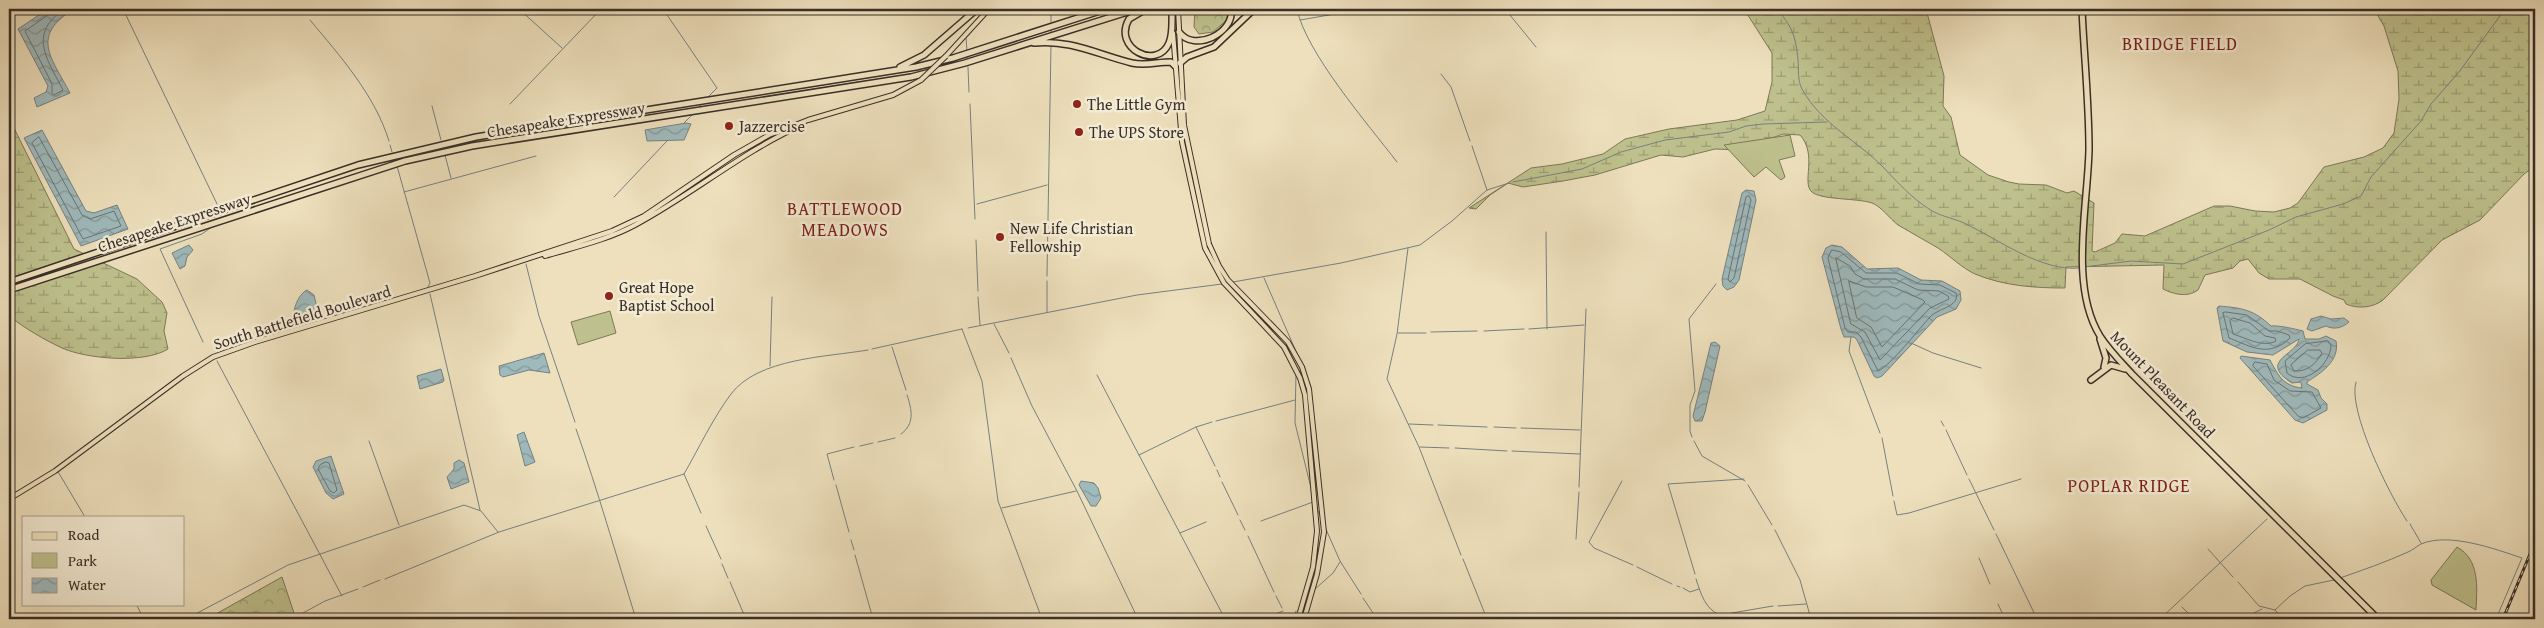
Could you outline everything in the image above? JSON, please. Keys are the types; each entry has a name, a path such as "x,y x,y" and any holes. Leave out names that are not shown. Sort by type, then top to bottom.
{"highway":[{"path":"879,72 903,67 922,57 977,9"},
{"name":"Chesapeake Expressway","path":"9,282 358,165 425,147 476,137 916,67 953,58 1106,9"},
{"name":"Chesapeake Expressway","path":"9,290 366,172 420,157 482,145 911,77 1017,47 1137,9"},
{"path":"1146,9 1129,18 1126,30 1130,45 1136,52 1146,55 1156,54 1169,44 1175,10"},
{"path":"1179,32 1183,37 1192,40 1212,37 1227,27 1230,21 1231,9"},
{"path":"1017,47 1037,43 1061,43 1079,46 1133,63 1148,65 1171,62 1178,65 1187,57 1214,47 1254,9"},
{"name":"Mount Pleasant Road","path":"2082,9 2089,146 2083,218 2085,278 2088,305 2100,336 2132,374 2378,619"},
{"path":"2100,336 2106,358 2104,367"},
{"path":"2091,380 2112,365 2132,374"}],"main road":[{"name":"South Battlefield Boulevard","path":"521,262 631,223 750,145 782,129 893,95 920,80 946,56 989,9"},
{"path":"1175,10 1179,32 1178,65 1184,125 1207,237 1224,274 1242,296 1284,337 1297,357 1308,380 1312,401 1324,521 1322,552 1304,619"},
{"path":"1175,10 1180,135 1202,238 1219,277 1276,336 1290,356 1300,378 1309,422 1317,523 1313,567 1298,619"},
{"name":"South Battlefield Boulevard","path":"9,499 55,472 183,376 213,357 243,346 590,243 636,225 759,147 818,118"}],"green space":[{"path":"1195,9 1228,9 1229,18 1213,32 1199,34 1194,27"},
{"path":"1744,9 1926,9 1944,76 1943,106 1951,117 1960,155 1988,175 2019,184 2046,185 2067,193 2074,191 2094,203 2092,251 2095,252 2115,243 2122,234 2145,236 2214,206 2230,206 2255,211 2274,212 2290,208 2298,203 2324,167 2364,157 2383,148 2394,133 2399,99 2398,71 2384,26 2374,9 2535,9 2535,166 2524,174 2480,220 2442,240 2383,300 2375,305 2365,307 2355,307 2346,304 2344,300 2300,279 2269,279 2259,273 2248,259 2240,261 2233,268 2205,275 2198,290 2185,295 2163,289 2164,265 2066,267 2065,288 2020,286 1986,278 1970,271 1938,248 1898,225 1872,203 1831,198 1812,192 1808,182 1808,151 1800,135 1783,134 1739,150 1715,149 1683,157 1661,155 1595,175 1563,181 1523,187 1508,183 1490,195 1476,209 1469,208 1531,168 1562,164 1603,154 1625,139 1669,129 1737,120 1765,111 1772,82 1772,53"},
{"path":"9,118 74,249 137,279 162,302 167,313 164,331 168,349 145,357 115,358 86,355 55,345 9,316"},
{"path":"1790,135 1795,156 1779,160 1785,177 1781,180 1766,167 1754,177 1724,145"},
{"path":"610,311 616,333 578,345 571,322"},
{"path":"2457,547 2470,559 2476,575 2476,610 2432,585 2431,580"},
{"path":"282,577 296,619 207,619"}],"water":[{"path":"48,9 74,9 60,19 52,28 48,38 51,58 70,93 37,107 34,98 46,92 48,86 18,29"},
{"path":"686,123 691,124 684,140 647,141 645,130"},
{"path":"42,130 86,211 94,213 117,205 128,229 81,246 24,138"},
{"path":"1746,190 1754,191 1756,200 1739,280 1734,287 1727,290 1723,286 1722,279 1742,193"},
{"path":"189,245 193,250 187,257 185,266 180,269 172,253"},
{"path":"1832,245 1842,247 1867,269 1898,268 1921,280 1942,281 1960,291 1961,300 1956,309 1937,317 1882,376 1877,378 1874,376 1857,340 1854,337 1844,337 1841,329 1822,257 1826,248"},
{"path":"307,290 314,295 317,308 312,312 297,315 294,313 296,303"},
{"path":"2219,306 2248,311 2259,316 2271,326 2303,331 2305,339 2319,339 2326,336 2336,341 2335,355 2328,366 2307,382 2307,384 2318,390 2321,398 2327,404 2327,410 2303,423 2295,420 2240,358 2241,356 2270,360 2282,379 2290,385 2302,388 2301,382 2292,383 2278,369 2278,364 2297,345 2299,339 2273,355 2247,352 2223,341 2217,308"},
{"path":"2321,316 2331,319 2344,318 2349,322 2338,328 2326,326 2312,331 2307,329 2311,319"},
{"path":"1715,342 1720,346 1705,412 1702,421 1695,421 1693,416 1711,343"},
{"path":"544,353 550,373 529,370 503,377 500,375 499,366"},
{"path":"441,369 443,382 420,389 417,376"},
{"path":"524,432 535,462 525,466 517,435"},
{"path":"331,456 344,494 333,499 326,493 313,467 316,461"},
{"path":"459,460 464,463 469,482 451,489 447,477 454,469 454,463"},
{"path":"1081,481 1094,483 1098,488 1101,498 1096,506 1091,506 1079,485"}],"waterway":[{"path":"123,9 219,208"},
{"path":"519,9 562,48"},
{"path":"510,104 601,9"},
{"path":"663,9 717,88 708,97"},
{"path":"1051,9 1051,23"},
{"path":"1297,9 1312,46 1325,67 1397,162"},
{"path":"1300,20 1364,9"},
{"path":"1505,9 1536,47"},
{"path":"1776,9 1786,20 1792,32 1797,52 1799,82 1810,101 1829,122 1874,158 1911,195 1933,211 1964,223 2035,260 2065,268 2080,268"},
{"path":"2084,267 2131,261 2183,264 2269,230 2296,217 2343,204 2361,196 2371,177 2421,121 2431,104 2459,72 2505,9"},
{"path":"310,20 366,92 383,124 389,141"},
{"path":"966,37 967,51"},
{"path":"1047,276 1051,45"},
{"path":"968,67 969,92"},
{"path":"1441,74 1451,87 1470,141"},
{"path":"698,108 702,104"},
{"path":"970,104 975,219"},
{"path":"432,106 441,140"},
{"path":"684,123 692,115"},
{"path":"1513,182 1582,169 1621,152 1665,140 1729,132 1746,126 1763,124 1827,122"},
{"path":"614,197 667,141"},
{"path":"390,145 392,152"},
{"path":"1472,146 1487,190"},
{"path":"445,155 451,178"},
{"path":"404,192 536,156"},
{"path":"397,166 430,283 428,287"},
{"path":"1233,282 1341,263 1420,245 1452,221 1487,190 1509,183"},
{"path":"977,204 1047,185"},
{"path":"203,342 160,249 202,234 213,226"},
{"path":"1546,232 1547,329"},
{"path":"976,240 978,291"},
{"path":"1408,248 1397,334 1387,379 1419,447 1461,555"},
{"path":"526,264 539,316 575,422"},
{"path":"1264,278 1298,356"},
{"path":"1047,281 1047,312"},
{"path":"968,328 1137,295 1222,284"},
{"path":"1692,437 1690,431 1690,405 1695,391 1689,319 1716,284"},
{"path":"430,294 480,510"},
{"path":"770,366 772,297"},
{"path":"978,297 980,325"},
{"path":"1579,487 1586,309"},
{"path":"994,324 1009,353"},
{"path":"1529,329 1584,325"},
{"path":"962,329 982,381 998,501 1042,619"},
{"path":"872,349 962,329"},
{"path":"1484,331 1524,329"},
{"path":"1431,332 1477,331"},
{"path":"1398,333 1426,333"},
{"path":"1851,337 1849,351 1880,433"},
{"path":"1911,343 1933,353 1981,368"},
{"path":"892,347 906,390"},
{"path":"385,579 499,532 684,474 718,413 731,394 743,382 758,373 794,361 868,350"},
{"path":"1011,358 1032,406 1077,491 1138,619"},
{"path":"217,361 342,596"},
{"path":"1296,373 1295,423 1312,492"},
{"path":"1097,375 1225,619"},
{"path":"2356,382 2355,395 2364,432 2381,473 2407,521"},
{"path":"901,434 909,426 911,416 907,395"},
{"path":"1216,421 1295,400"},
{"path":"1941,421 1944,426"},
{"path":"1139,455 1196,427 1212,422"},
{"path":"1409,424 1433,425"},
{"path":"1438,425 1487,427"},
{"path":"1196,427 1215,466"},
{"path":"1494,427 1516,428"},
{"path":"1521,428 1580,430"},
{"path":"576,429 636,619"},
{"path":"1946,430 1967,475"},
{"path":"878,442 895,438"},
{"path":"1882,438 1893,496"},
{"path":"369,441 399,525"},
{"path":"1694,441 1702,456 1745,481"},
{"path":"860,446 873,443"},
{"path":"834,480 827,454 854,447"},
{"path":"1420,447 1449,448"},
{"path":"1455,448 1507,451"},
{"path":"1512,451 1580,454"},
{"path":"57,470 84,516"},
{"path":"1217,470 1220,477"},
{"path":"684,474 701,513"},
{"path":"1695,574 1668,484 1744,479"},
{"path":"1969,479 1994,530"},
{"path":"1894,501 1897,515 1909,513 2021,479"},
{"path":"1622,481 1589,542 1594,548 1633,565"},
{"path":"1222,482 1238,515"},
{"path":"836,485 849,532"},
{"path":"1748,485 1772,525"},
{"path":"1002,508 1076,491"},
{"path":"1576,539 1579,492"},
{"path":"1261,521 1313,502"},
{"path":"186,619 288,565 464,505 481,511 498,532"},
{"path":"1318,511 1321,517"},
{"path":"2160,619 2267,519"},
{"path":"1240,520 1245,530"},
{"path":"1180,533 1206,522"},
{"path":"2410,524 2421,543"},
{"path":"706,526 721,559"},
{"path":"1325,527 1340,561 1361,594"},
{"path":"1775,530 1800,580 1811,619"},
{"path":"1996,534 2037,619"},
{"path":"1248,536 1274,592"},
{"path":"851,540 854,550"},
{"path":"2340,578 2432,541 2458,541 2486,546 2522,558 2496,619"},
{"path":"2208,549 2233,577"},
{"path":"855,555 873,619"},
{"path":"1979,558 1990,584"},
{"path":"1463,559 1487,619"},
{"path":"1314,590 1333,573 1340,562"},
{"path":"722,564 728,578"},
{"path":"1637,567 1672,584"},
{"path":"1696,579 1707,605 1720,615 1773,606"},
{"path":"363,587 380,580"},
{"path":"2275,610 2290,596 2305,586 2334,580"},
{"path":"730,582 746,619"},
{"path":"2238,582 2259,606 2275,610 2284,619"},
{"path":"1683,588 1690,592 1699,589"},
{"path":"292,619 325,601 358,589"},
{"path":"1276,596 1282,608"},
{"path":"1363,598 1377,619"},
{"path":"1778,606 1806,604"},
{"path":"1998,604 2005,619"},
{"path":"137,606 144,619"},
{"path":"2182,607 2194,619"},
{"path":"2242,619 2262,609"},
{"path":"1263,619 1283,611"},
{"path":"1293,619 1296,611"}],"railway":[{"path":"2503,619 2535,542"}],"place":[{"name":"The Little Gym","path":"1077,104"},
{"name":"Jazzercise","path":"729,126"},
{"name":"The UPS Store","path":"1079,132"},
{"name":"New Life Christian Fellowship","path":"1000,237"},
{"name":"Great Hope Baptist School","path":"609,296"}],"district":[{"name":"BRIDGE FIELD","path":"2180,43"},
{"name":"BATTLEWOOD MEADOWS","path":"845,218"},
{"name":"POPLAR RIDGE","path":"2129,485"}]}
